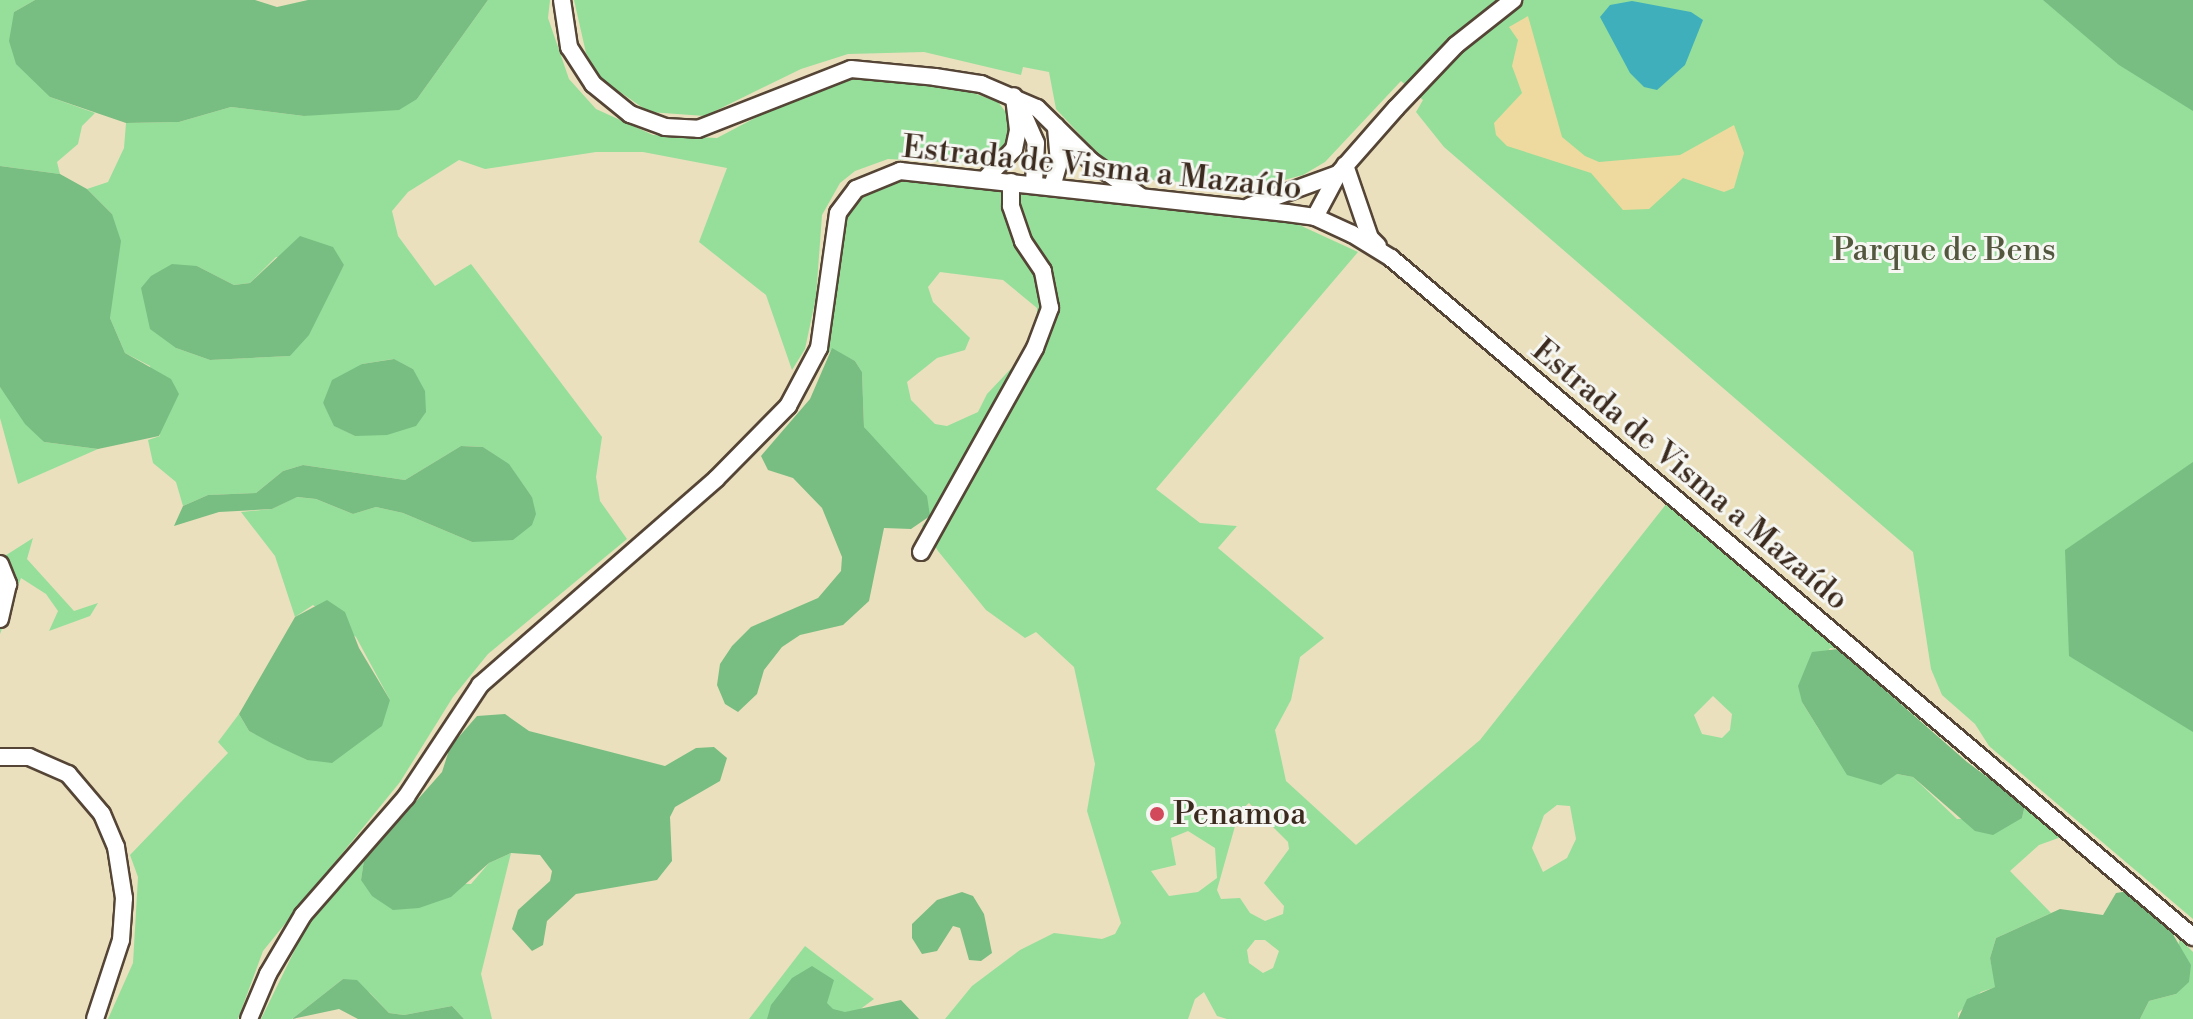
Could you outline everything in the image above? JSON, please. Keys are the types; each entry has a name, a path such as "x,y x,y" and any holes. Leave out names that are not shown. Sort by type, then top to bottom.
{"street":[{"path":"562,0 569,47 593,84 630,114 665,127 698,129 851,69 966,82 1014,96 1056,125 1091,161 1145,200"},
{"path":"1315,217 1342,169 1456,45 1513,0"},
{"path":"985,179 1014,149 1018,130 1014,96"},
{"path":"1014,96 1031,122 1036,143 1034,184"},
{"path":"1052,187 1059,162 1056,125"},
{"path":"1247,207 1342,169"},
{"path":"1342,169 1370,238 1391,258"},
{"name":"Estrada de Visma a Mazaído","path":"249,1019 268,974 303,915 406,797 480,685 716,479 788,406 819,348 833,225 847,197 869,182 900,171 1034,184 1145,200 1247,207 1315,217 1391,258 2193,937"},
{"path":"921,552 1035,348 1050,308 1043,271 1023,241 1011,206 1011,182"},
{"path":"0,564 8,584 0,619"},
{"path":"0,757 29,757 68,774 102,814 116,847 124,898 121,940 95,1019"}],"green space":[{"path":"0,0 35,0 14,12 50,97 95,113 82,126 78,144 57,162 60,174 0,166"},
{"path":"35,0 255,0 277,7 308,0 488,0 417,99 399,110 304,116 231,107 179,122 126,123 50,97 16,64 9,41 14,12"},
{"path":"488,0 550,0 548,18 569,79 596,109 653,135 717,138 806,91 854,77 968,91 998,102 1011,119 1006,144 992,164 888,159 855,171 840,183 822,215 816,297 805,349 792,370 766,295 699,242 727,168 643,152 596,152 485,169 459,160 408,192 392,211 398,236 435,286 471,264 602,437 596,477 600,501 627,539 488,654 453,697 400,782 263,951 238,1019 108,1019 133,963 138,877 130,855 228,753 218,742 239,714 249,731 307,760 390,700 356,637 313,605 295,617 275,556 241,512 272,509 296,497 316,499 353,514 376,507 403,513 472,542 532,497 509,465 483,447 461,446 405,480 303,465 283,471 256,493 208,495 183,506 176,482 153,463 148,440 160,436 150,366 125,353 110,318 112,214 87,189 108,182 124,148 126,123 179,122 231,107 304,116 417,99","holes":["276,257 344,265 290,356 210,360 176,348 197,266 234,285 250,283","393,359 413,369 355,436 335,426 323,403 362,364"]},
{"name":"Parque de Bens","path":"574,0 2193,0 2193,919 1989,746 1975,724 1942,695 1931,669 1913,552 1444,147 1416,112 1423,100 1401,81 1325,162 1303,175 1273,183 1158,182 1105,160 1085,140 1056,109 1049,72 1023,67 1021,75 924,52 848,54 801,69 705,116 649,112 601,79 586,53"},
{"path":"2043,0 2193,0 2193,111 2119,65"},
{"path":"0,166 60,174 87,189 112,214 121,241 110,318 125,353 171,379 179,394 159,436 98,449 44,442 25,424 0,387"},
{"path":"899,181 1295,223 1358,252 1156,489 1200,523 1237,526 1218,548 1324,638 1300,657 1291,700 1275,730 1286,781 1356,845 1480,740 1667,503 1838,649 1830,648 1802,702 1821,733 1897,774 1913,777 1957,819 2022,818 2025,805 2064,836 2039,845 2010,871 2051,913 1996,938 1990,958 1996,987 1981,992 1958,1013 1958,1019 1227,1019 1217,1016 1204,992 1195,999 1188,1019 945,1019 972,986 1020,950 1054,933 1102,939 1115,934 1121,923 1087,811 1095,764 1074,667 1036,632 1025,638 986,610 938,551 922,526 930,516 864,427 862,372 855,361 832,349 826,356 847,216 867,193","holes":["940,272 1003,280 1037,308 1037,328 1025,354 987,394 978,412 947,426 935,424 911,400 907,382 937,358 965,350 970,338 933,302 928,287","1713,696 1732,714 1730,730 1722,738 1702,734 1694,715","1249,803 1288,842 1289,849 1264,883 1284,906 1283,914 1265,921 1250,913 1240,898 1221,899 1217,890 1239,812","1557,805 1570,806 1576,839 1567,858 1543,872 1532,848 1544,815","1188,831 1215,848 1217,878 1198,892 1169,896 1151,871 1176,865 1171,838","1255,940 1265,940 1279,951 1273,968 1263,973 1249,963 1247,950"]},
{"path":"300,236 333,247 344,265 309,335 290,356 210,360 176,348 150,329 141,288 151,276 172,264 197,266 234,285 250,283"},
{"path":"832,348 855,361 862,372 864,427 927,496 930,516 911,529 884,528 869,601 843,625 800,635 782,647 764,670 757,694 738,712 725,704 717,685 720,664 732,646 751,627 818,598 841,571 842,557 822,508 793,478 768,470 761,456 810,399"},
{"path":"394,359 413,369 425,391 426,412 416,426 387,435 355,436 334,426 323,403 332,380 362,364"},
{"path":"0,387 44,442 98,449 18,484 0,418"},
{"path":"461,446 483,447 509,464 532,497 536,514 532,525 513,540 472,542 403,513 376,507 353,514 316,499 297,497 272,509 219,512 174,526 183,506 208,495 256,493 283,471 303,465 405,480"},
{"path":"2193,462 2193,732 2069,656 2065,550"},
{"path":"33,538 27,559 74,611 98,603 90,616 49,631 58,611 46,594 21,578 0,634 0,559"},
{"path":"327,600 345,612 359,648 390,700 382,726 332,763 307,760 273,744 249,731 239,714 295,617"},
{"path":"1838,649 1967,762 2025,805 2022,818 1993,835 1975,831 1913,777 1897,774 1881,785 1847,775 1802,702 1798,686 1812,652"},
{"path":"505,714 529,731 665,766 696,748 714,747 727,758 720,781 675,807 670,817 672,861 657,880 576,894 547,921 543,945 532,951 512,929 518,910 550,881 552,871 540,855 511,853 489,863 451,897 419,908 393,910 372,896 361,880 364,860 442,772 450,747 477,716"},
{"path":"511,853 481,974 492,1019 464,1019 452,1006 404,1015 389,1013 370,993 343,979 292,1019 261,1019 307,925 364,860 361,880 471,884 489,863"},
{"path":"2129,891 2168,926 2191,965 2189,982 2176,994 2149,1001 2140,1019 1958,1019 1967,999 1995,987 1990,958 1996,938 2060,909 2103,915 2116,893"},
{"path":"962,892 973,896 984,914 992,953 981,961 969,960 960,928 953,926 937,951 922,954 912,938 912,924 937,900"},
{"path":"2168,927 2193,952 2193,1019 2140,1019 2149,1001 2176,994 2179,940"},
{"path":"805,946 874,999 847,1019 749,1019"},
{"path":"812,966 834,980 827,1003 833,1009 845,1012 901,1000 919,1019 767,1019 771,1005 792,978"},
{"path":"343,979 357,980 389,1013 404,1015 452,1006 464,1019 358,1019 339,1009 292,1019"}],"sand":[{"path":"1528,16 1562,137 1585,156 1599,162 1680,155 1734,125 1744,153 1734,188 1724,192 1683,178 1649,209 1623,210 1591,173 1507,146 1496,135 1494,123 1522,93 1512,66 1518,40 1509,27"}],"water":[{"path":"1632,1 1691,12 1703,20 1685,65 1657,90 1644,87 1630,73 1600,17 1610,5"}],"place":[{"name":"Penamoa","path":"1157,814"}]}
